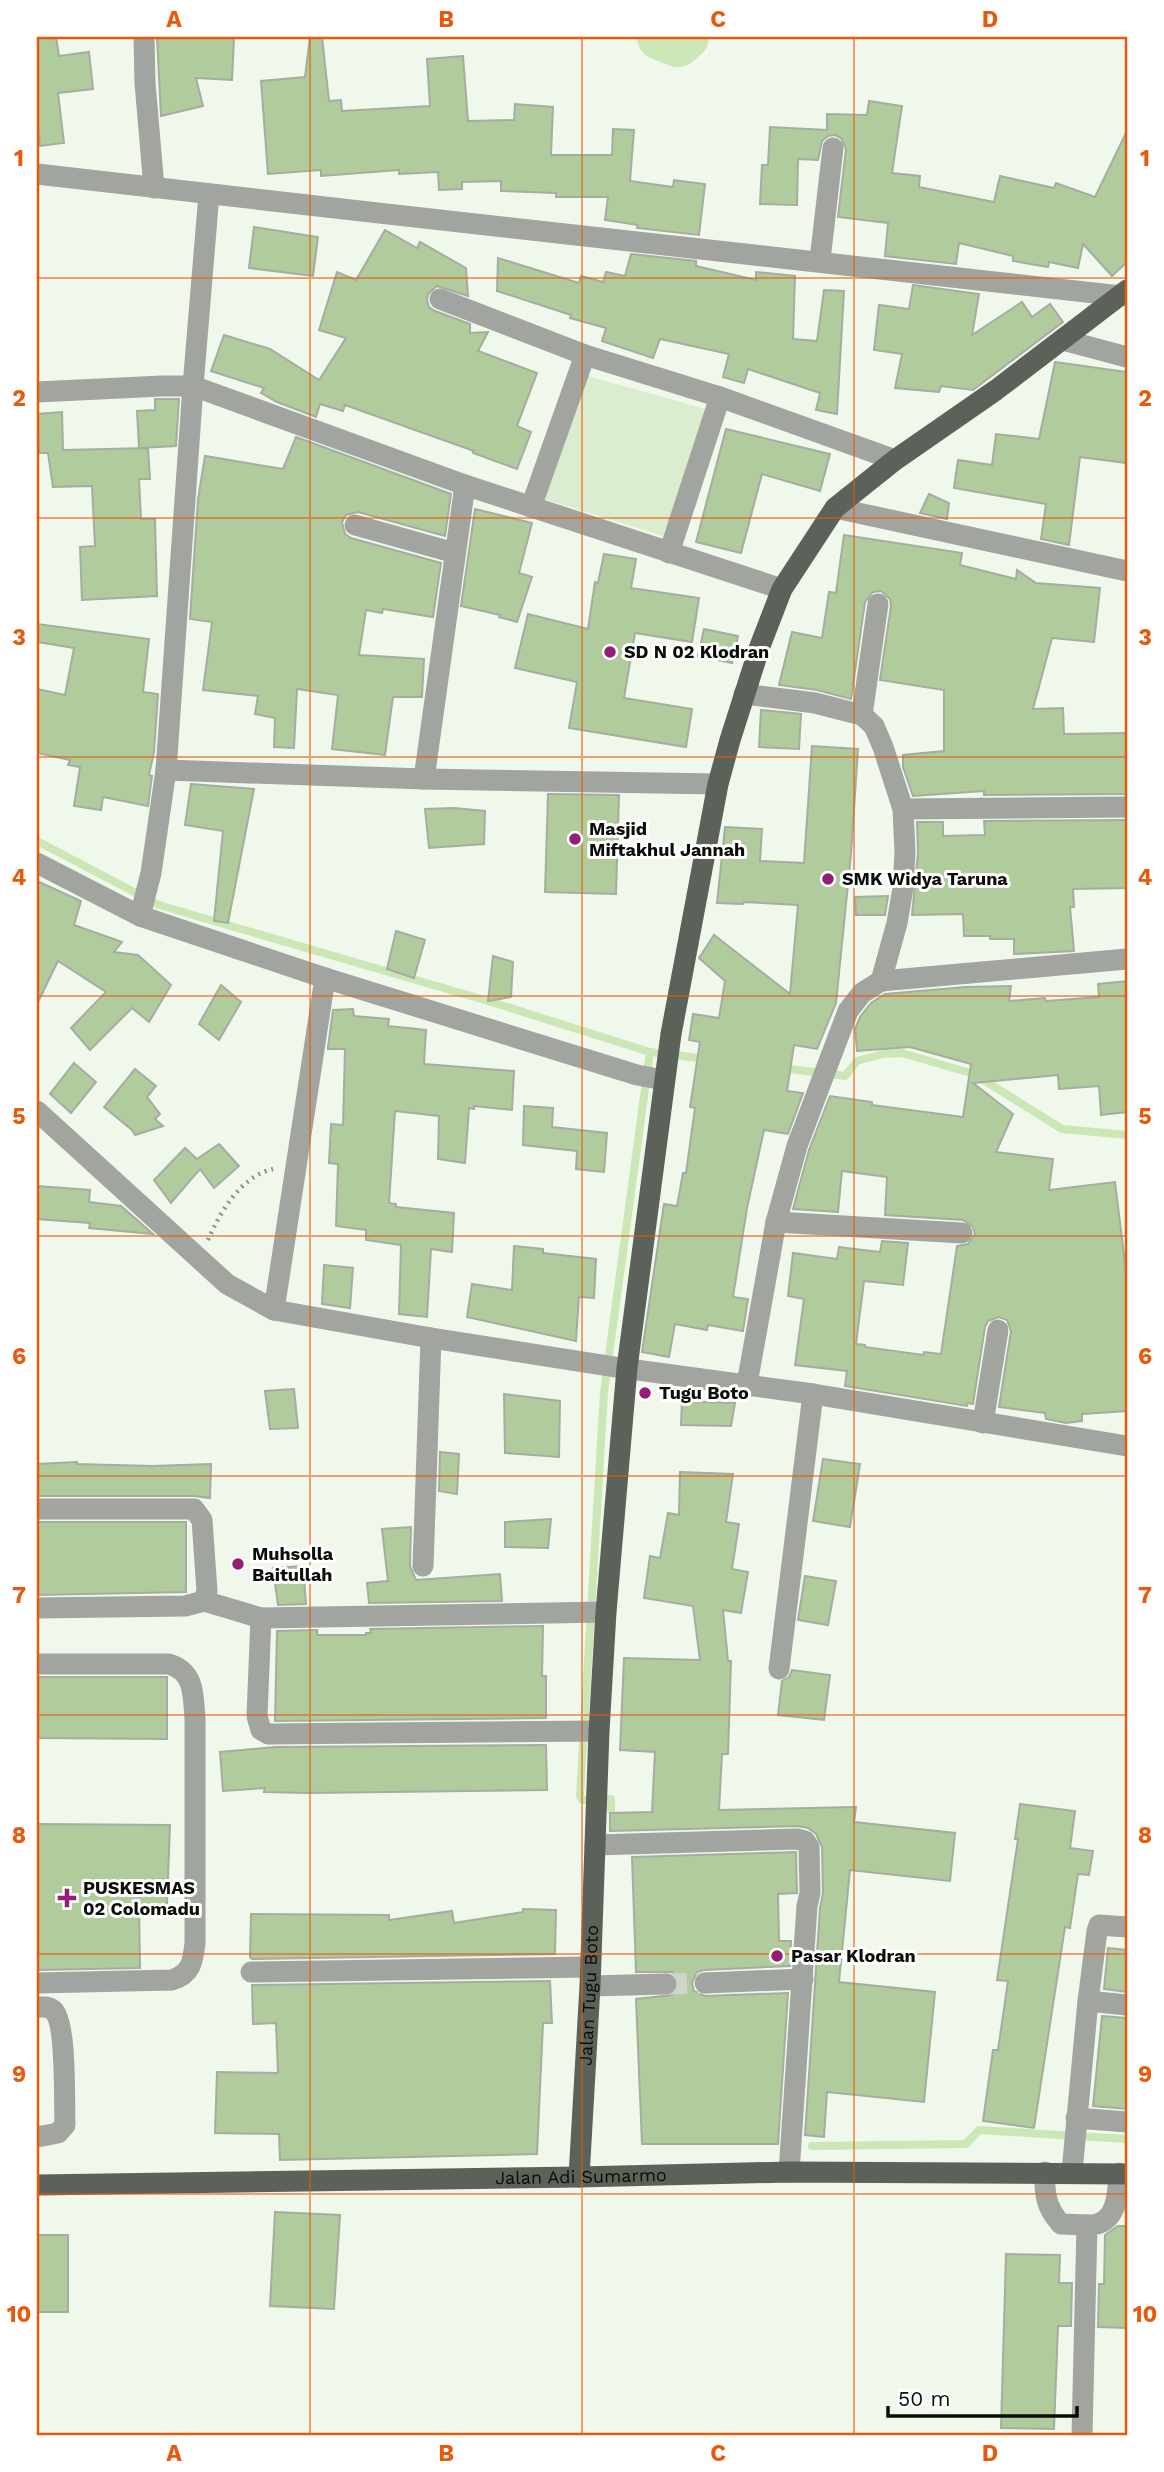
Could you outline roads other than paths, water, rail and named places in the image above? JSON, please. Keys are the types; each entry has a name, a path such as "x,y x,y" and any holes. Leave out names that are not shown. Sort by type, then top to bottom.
{"main road":[{"name":"Jalan Tugu Boto","path":"579,2177 597,1780 588,1731 613,1366 655,1076 671,1034 718,784 744,694 782,589 835,508 895,460 996,390 1124,293"},
{"name":"Jalan Adi Sumarmo","path":"37,2185 789,2172 1123,2173"}],"street":[{"path":"144,37 154,188"},
{"path":"820,260 833,148"},
{"path":"37,174 1124,293"},
{"path":"141,911 151,873 166,770 209,194"},
{"path":"440,299 585,355 720,397 895,460"},
{"path":"1063,340 1127,357"},
{"path":"531,507 585,355"},
{"path":"37,392 193,387 465,485 782,589"},
{"path":"669,553 720,397"},
{"path":"424,779 465,485"},
{"path":"835,508 1127,571"},
{"path":"355,525 455,553"},
{"path":"862,715 878,604"},
{"path":"744,694 815,704 862,715 874,726 903,809 905,852 897,923 881,981"},
{"path":"166,770 424,779 718,784"},
{"path":"903,809 1127,807"},
{"path":"37,863 141,911 325,978 655,1076"},
{"path":"747,1384 776,1222 797,1146 828,1060 855,1000 869,987 881,981 1127,959"},
{"path":"274,1310 325,978"},
{"path":"37,1111 227,1284 274,1310 431,1338 813,1394 1127,1446"},
{"path":"776,1222 962,1233"},
{"path":"983,1423 998,1330"},
{"path":"423,1566 431,1338"},
{"path":"779,1669 813,1394"},
{"path":"37,1509 194,1509 202,1520 206,1591 204,1601"},
{"path":"37,1608 185,1606 204,1601 261,1618 596,1611"},
{"path":"261,1618 257,1716 261,1730 268,1734 588,1731"},
{"path":"37,1664 169,1664 178,1667 188,1676 195,1718 195,1917 192,1963 186,1973 178,1978 37,1983"},
{"path":"595,1845 805,1841 809,1847 810,1893 789,2172"},
{"path":"1072,2172 1074,2129 1099,1925 1127,1927"},
{"path":"251,1972 590,1977 666,1984"},
{"path":"705,1983 803,1979"},
{"path":"1088,2001 1127,2005"},
{"path":"37,2007 48,2007 55,2012 62,2028 65,2125 58,2133 37,2137"},
{"path":"1074,2129 1127,2122"},
{"path":"1045,2172 1044,2193 1050,2213 1061,2224 1087,2225 1106,2222 1113,2214 1123,2173"},
{"path":"1082,2435 1087,2225"}],"waterway":[{"path":"660,37 678,44 686,37"},
{"path":"37,841 159,905 488,1001 650,1052 706,1059"},
{"path":"611,1810 611,1799 582,1800 580,1796 604,1392 650,1052"},
{"path":"782,1068 845,1076 857,1061 883,1054 902,1053 974,1074 1062,1129 1127,1135"},
{"path":"812,2146 966,2144 979,2130 1127,2139"}],"tunnel":[{"path":"666,1984 705,1983"}],"place":[{"name":"SD N 02 Klodran","path":"610,652"},
{"name":"Masjid Miftakhul Jannah","path":"575,839"},
{"name":"SMK Widya Taruna","path":"828,879"},
{"name":"Tugu Boto","path":"645,1393"},
{"name":"Muhsolla Baitullah","path":"238,1564"},
{"name":"PUSKESMAS 02 Colomadu","path":"67,1898"},
{"name":"Pasar Klodran","path":"777,1956"}]}
